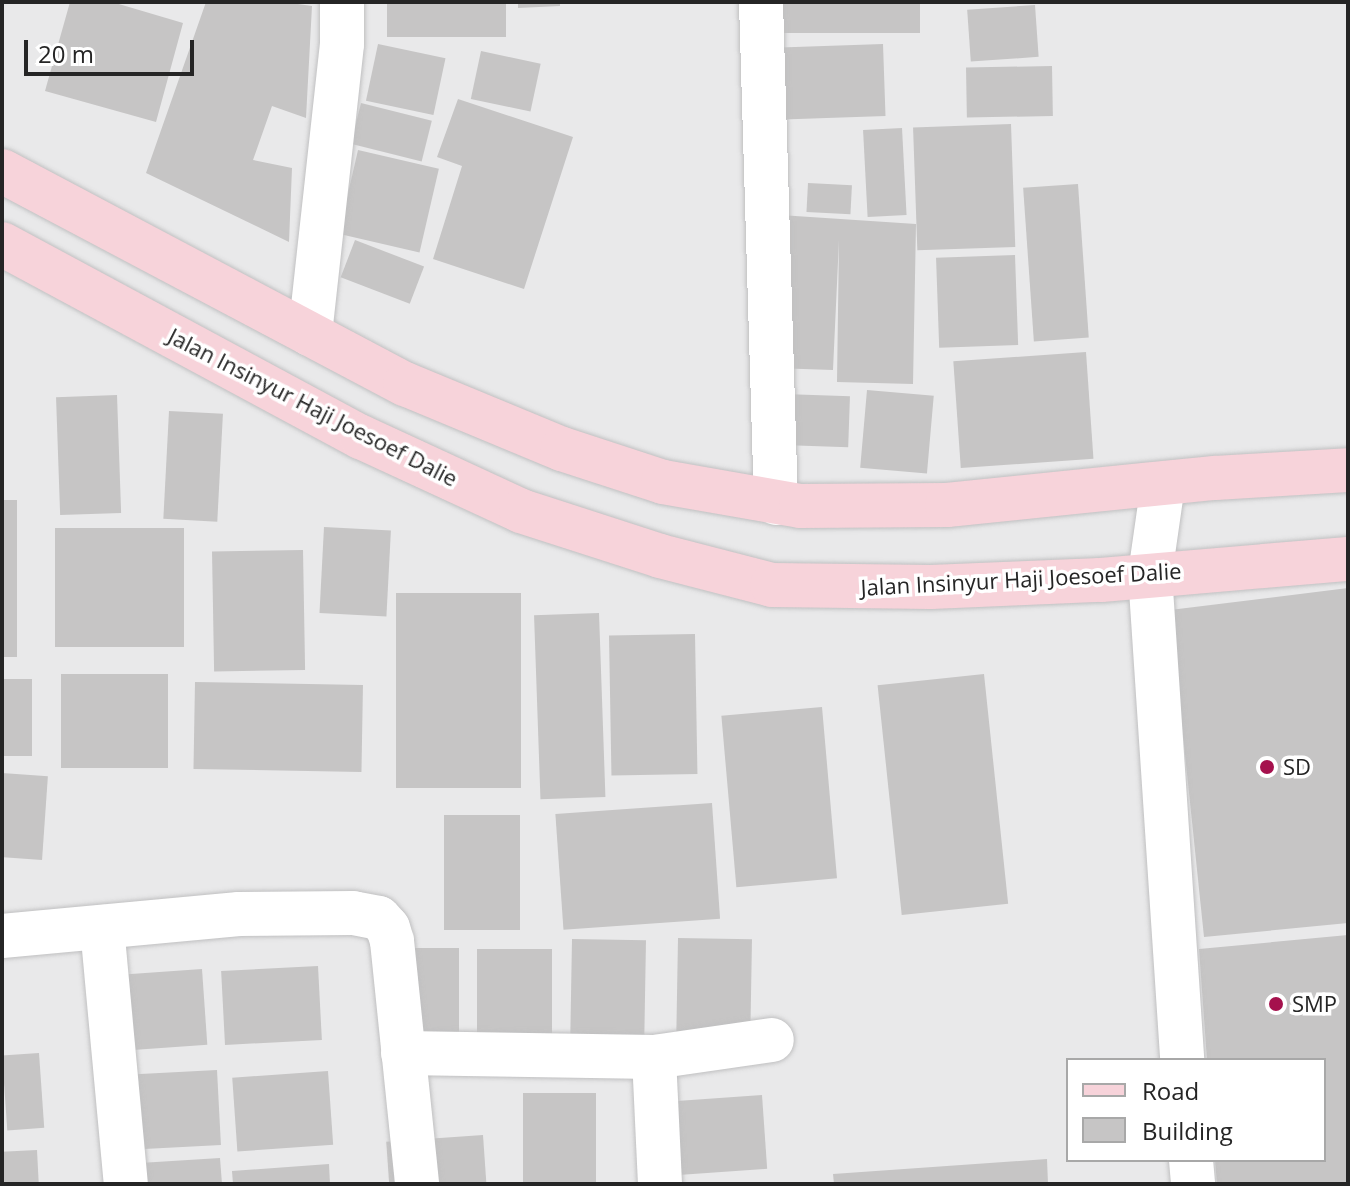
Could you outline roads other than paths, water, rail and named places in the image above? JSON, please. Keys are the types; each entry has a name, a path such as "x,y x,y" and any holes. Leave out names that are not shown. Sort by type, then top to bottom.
{"main road":[{"path":"2,171 405,384 562,449 663,482 801,506 947,505 1348,470"},
{"name":"Jalan Insinyur Haji Joesoef Dalie","path":"2,244 361,437 521,511 660,556 772,585 931,587 1348,559"}],"street":[{"path":"310,334 342,44 342,2"},
{"path":"761,2 776,503"},
{"path":"1163,484 1150,574 1182,1058"},
{"path":"2,936 239,914 353,913 379,918 388,928 392,941 417,1184"},
{"path":"102,927 126,1184"},
{"path":"403,1053 654,1057 772,1040"},
{"path":"654,1057 660,1184"},
{"path":"1191,1162 1193,1184"}],"place":[{"name":"SD","path":"1267,767"},
{"name":"SMP","path":"1276,1004"}]}
